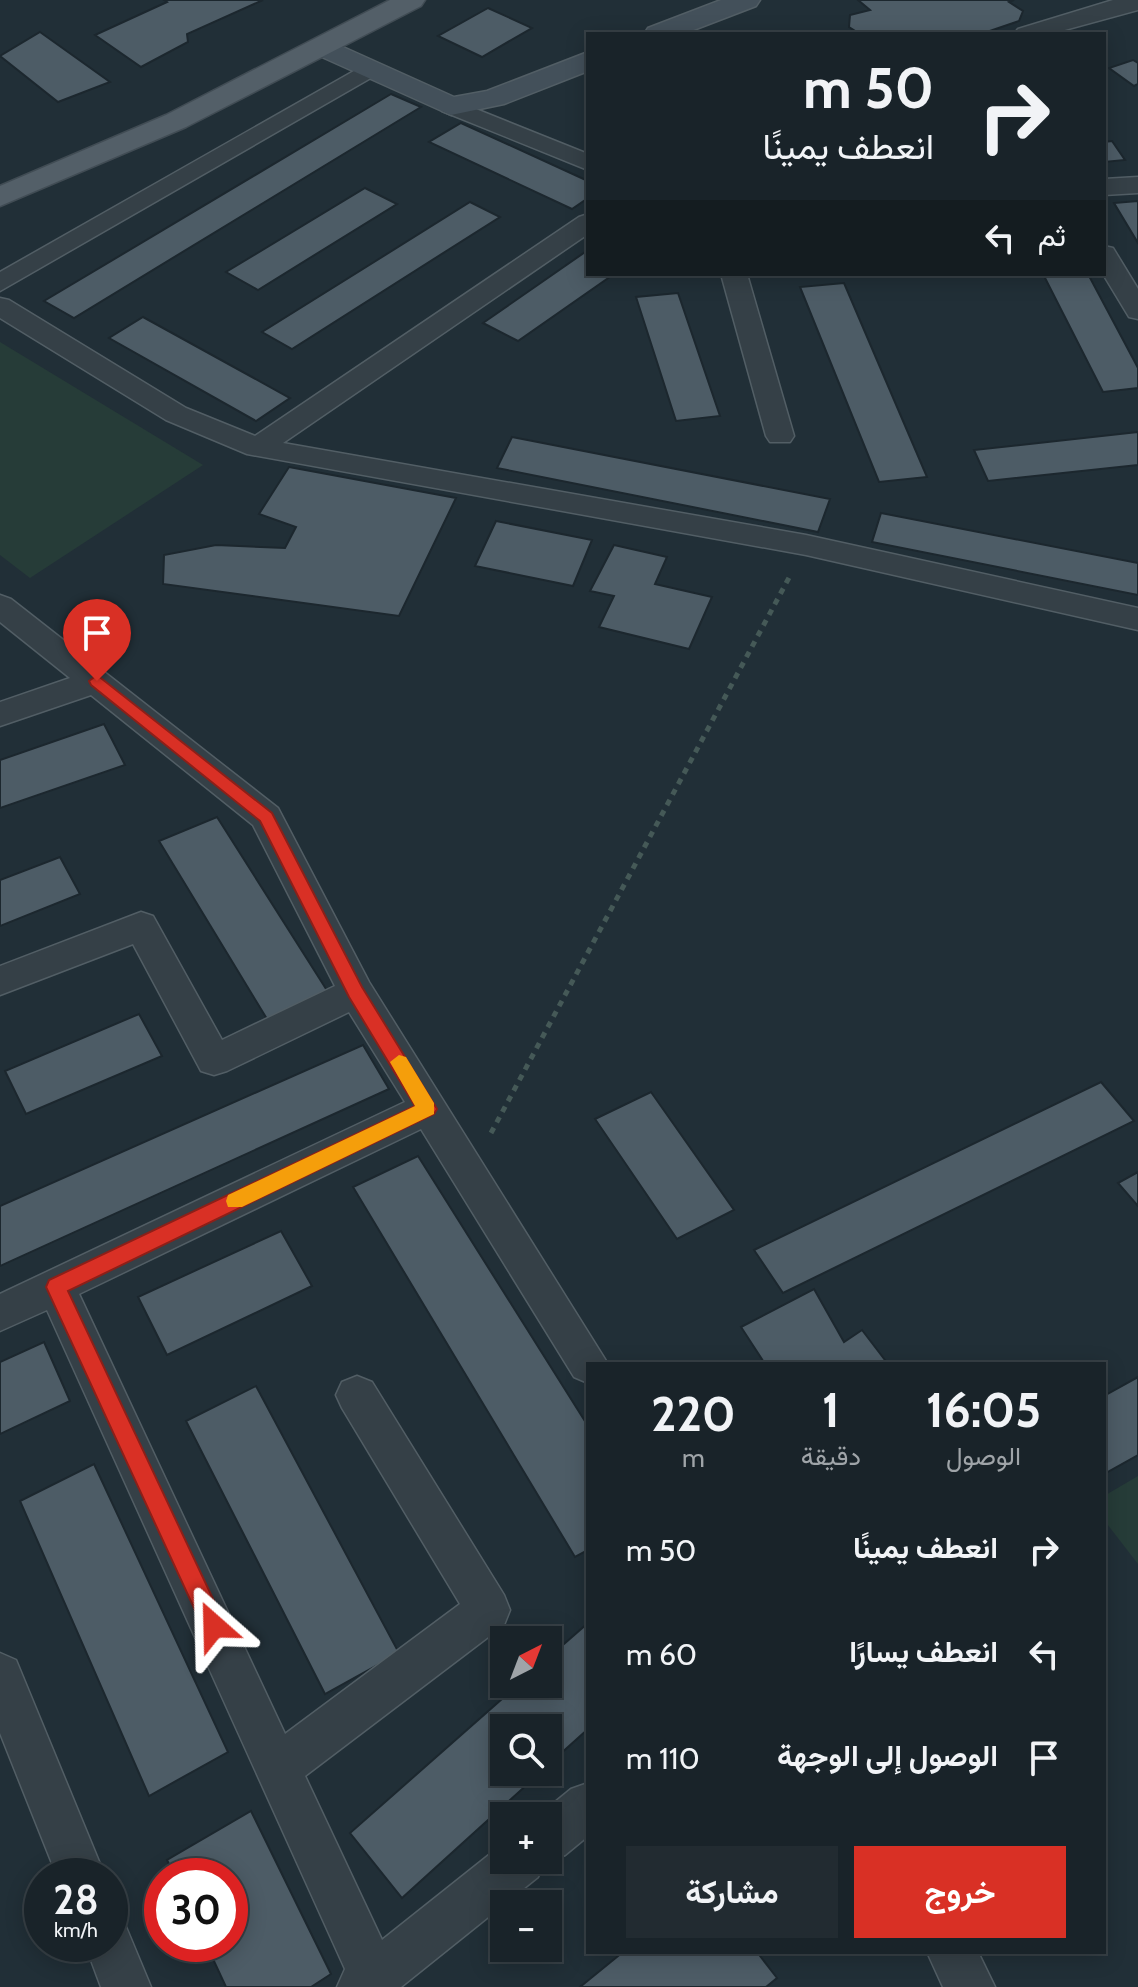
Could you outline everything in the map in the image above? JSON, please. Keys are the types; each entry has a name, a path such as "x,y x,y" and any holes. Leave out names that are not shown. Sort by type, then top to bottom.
{"main road":[{"path":"0,197 176,121 411,0"}],"street":[{"path":"663,32 746,0"},
{"path":"1033,32 1131,3 1138,24"},
{"path":"323,47 368,70 586,162"},
{"path":"451,106 494,98 586,62"},
{"path":"0,283 368,70"},
{"path":"1106,187 1138,185"},
{"path":"257,448 586,223"},
{"path":"1106,257 1138,311"},
{"path":"735,276 780,436"},
{"path":"0,306 176,414 257,448 806,545 1138,619"},
{"path":"0,606 266,817 356,992 587,1362"},
{"path":"0,714 97,681"},
{"path":"0,981 141,926 214,1060 356,992"},
{"path":"0,1313 427,1109"},
{"path":"56,1287 279,1767 368,1982 503,1874"},
{"path":"279,1767 488,1610 357,1395"},
{"path":"0,1676 74,1858"},
{"path":"562,1827 586,1808"},
{"path":"116,1962 126,1987"}],"path":[{"path":"470,1172 806,545"}],"green space":[{"path":"0,342 203,465 30,578 0,555"},
{"path":"1138,1476 1138,1564 1106,1523 1106,1495"}],"building":[{"path":"164,0 263,0 187,34 188,42 141,67 95,35 167,2"},
{"path":"858,0 1014,0 1009,2 1023,11 1019,21 987,32 857,32 849,27 850,15 870,10"},
{"path":"488,8 532,28 482,57 438,36"},
{"path":"40,32 110,82 58,102 0,56"},
{"path":"1133,60 1138,63 1138,84 1134,86 1109,68"},
{"path":"391,94 421,107 74,318 44,301"},
{"path":"461,123 586,180 586,199 572,209 429,142"},
{"path":"1112,141 1125,160 1106,162 1106,142"},
{"path":"365,188 397,204 258,290 226,272"},
{"path":"1138,201 1138,243 1114,203"},
{"path":"470,202 500,217 292,349 262,332"},
{"path":"586,251 586,276 611,276 518,341 483,323"},
{"path":"1044,276 1089,276 1138,368 1138,388 1103,392"},
{"path":"844,283 927,477 879,482 800,287"},
{"path":"678,293 720,416 676,421 636,297"},
{"path":"143,317 290,398 256,421 109,338"},
{"path":"1138,432 1138,465 988,481 974,450"},
{"path":"512,437 830,499 818,532 497,468"},
{"path":"289,467 456,498 399,616 163,584 164,555 216,545 285,548 296,527 259,514"},
{"path":"881,513 1138,563 1138,595 872,542"},
{"path":"496,521 592,540 573,586 475,566"},
{"path":"614,545 667,557 655,584 712,597 689,649 599,627 614,596 590,591"},
{"path":"104,724 125,765 0,808 0,760"},
{"path":"217,817 328,992 267,1019 159,841"},
{"path":"60,857 80,894 0,926 0,880"},
{"path":"139,1014 162,1056 26,1114 5,1071"},
{"path":"363,1045 389,1089 0,1266 0,1206"},
{"path":"1101,1082 1134,1121 783,1293 754,1250"},
{"path":"651,1092 734,1210 677,1239 595,1119"},
{"path":"418,1156 586,1423 586,1551 575,1557 353,1187"},
{"path":"1138,1172 1138,1206 1118,1183"},
{"path":"281,1231 312,1286 167,1355 138,1297"},
{"path":"814,1289 844,1342 862,1330 886,1362 764,1362 741,1327"},
{"path":"44,1342 70,1401 0,1434 0,1362"},
{"path":"1138,1377 1138,1455 1106,1473 1106,1395"},
{"path":"256,1386 399,1653 325,1694 186,1421"},
{"path":"94,1464 228,1752 149,1796 20,1501"},
{"path":"586,1625 586,1731 562,1752 562,1714 490,1714 490,1786 526,1786 508,1802 490,1802 490,1818 402,1898 350,1833 503,1698 562,1698 562,1646"},
{"path":"251,1811 331,1974 311,1987 226,1987 214,1962 248,1962 248,1858 170,1858"},
{"path":"621,1954 759,1954 777,1978 766,1987 580,1987"}],"slow traffic":[{"path":"235,1201 427,1109 399,1062"}],"route":[{"path":"97,681 266,817 356,992 427,1109 56,1287 214,1626"}]}
